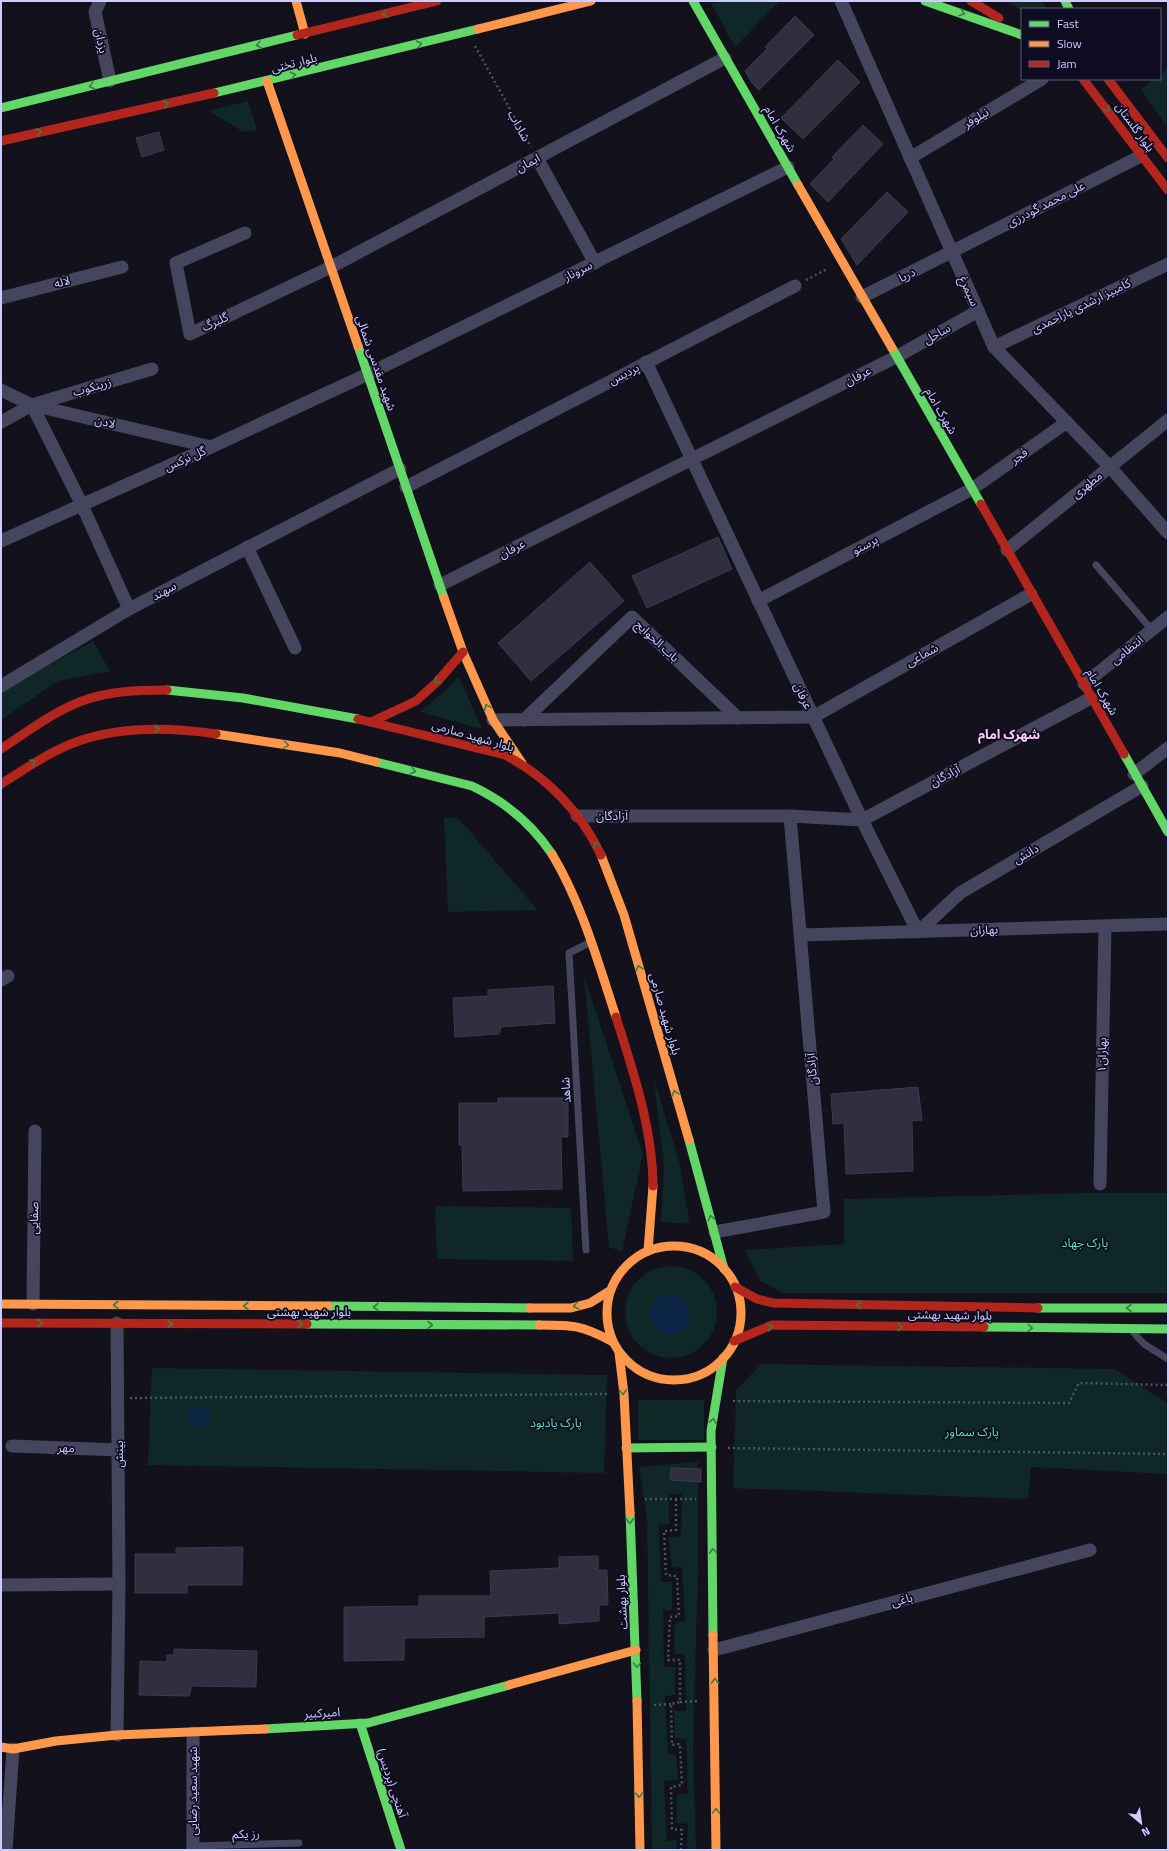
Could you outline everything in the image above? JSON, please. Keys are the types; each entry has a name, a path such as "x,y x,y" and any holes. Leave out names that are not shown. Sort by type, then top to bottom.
{"main road":[{"path":"296,1 305,34"},
{"path":"1,108 437,1"},
{"name":"بلوار تختی","path":"1,141 267,81 590,1"},
{"name":"شهرک امام","path":"693,1 1168,832"},
{"path":"925,1 1021,34"},
{"path":"971,1 1021,33"},
{"name":"بلوار گلستان","path":"1084,80 1168,190"},
{"name":"بلوار گلستان","path":"1109,80 1168,158"},
{"name":"شهید مقدسی شمالی","path":"267,81 463,652 493,720 523,764"},
{"path":"371,722 416,701 437,682 463,652"},
{"name":"بلوار شهید صارمی","path":"1,749 51,716 76,703 96,697 150,690 212,694 268,702 371,722 505,755 523,764 542,779 577,816 601,854 612,882 715,1232 724,1269"},
{"path":"1,784 38,760 76,742 126,730 156,729 200,732 340,753 472,786 492,794 507,804 523,817 542,839 557,862 591,942 620,1031 646,1126 652,1164 653,1196 648,1251"},
{"path":"668,1246 689,1248 708,1256 724,1269 736,1287 740,1302 741,1317 738,1333 734,1341 723,1358 710,1369 695,1377 678,1380 661,1379 645,1374 631,1365 619,1353 607,1325 607,1313 611,1290 619,1274 632,1260 648,1251 668,1246"},
{"name":"بلوار شهید بهشتی","path":"736,1287 757,1299 773,1303 1055,1308 1168,1308"},
{"name":"بلوار شهید بهشتی","path":"1,1304 570,1308 590,1303 611,1290"},
{"name":"بلوار شهید بهشتی","path":"1,1323 572,1326 591,1330 613,1342"},
{"name":"بلوار شهید بهشتی","path":"734,1341 772,1325 1168,1328"},
{"name":"بلوار بهشت","path":"619,1353 624,1394 636,1650 640,1850"},
{"path":"716,1850 711,1431 723,1358"},
{"path":"626,1448 712,1447"},
{"name":"امیرکبیر","path":"7,1748 56,1741 117,1735 193,1733 368,1723 636,1650"},
{"name":"آهنچی (پردیس)","path":"360,1723 401,1850"}],"street":[{"name":"یزدان","path":"100,1 95,12 110,81"},
{"name":"سیمرغ","path":"841,1 994,347 1110,467 1168,533"},
{"name":"ایمان","path":"331,267 725,58"},
{"name":"نیلوفر","path":"910,158 1040,80"},
{"name":"علی محمد گودرزی","path":"951,252 1141,156"},
{"path":"537,158 595,263"},
{"name":"سروناز","path":"368,374 788,167"},
{"name":"گلبرگ","path":"245,233 176,263 190,334 331,267"},
{"name":"دریا","path":"862,297 951,252"},
{"name":"کامبیز ارشدی یاراحمدی","path":"994,347 1168,264"},
{"name":"لاله","path":"1,298 122,267"},
{"name":"پردیس","path":"406,487 795,286"},
{"name":"ساحل","path":"896,357 978,311"},
{"name":"عرفان","path":"440,585 896,357"},
{"name":"عرفان","path":"646,362 862,820 918,932"},
{"name":"زرینکوب","path":"32,405 152,369"},
{"name":"گل نرکس","path":"1,541 211,447 368,374"},
{"name":"لادن","path":"1,390 32,405 211,447"},
{"path":"1,422 32,405 82,505 129,609"},
{"name":"مطهری","path":"1007,550 1168,420"},
{"name":"فجر","path":"972,489 1067,422"},
{"name":"سهند","path":"1,686 129,609 400,468"},
{"name":"پرستو","path":"758,601 972,489"},
{"path":"247,547 295,648"},
{"name":"شماعی","path":"813,717 1032,594"},
{"name":"انتظامی","path":"1084,684 1168,617"},
{"name":"باب الحوایج","path":"524,720 632,618 738,718"},
{"name":"آزادگان","path":"577,816 790,816 862,820 1091,698"},
{"path":"493,720 813,717"},
{"path":"1134,774 1168,748"},
{"name":"دانش","path":"918,932 960,893 1142,786"},
{"name":"آزادگان","path":"715,1232 824,1212 790,816"},
{"name":"بهاران","path":"801,935 1168,924"},
{"name":"بهاران۱","path":"1100,1184 1105,926"},
{"name":"صفایی","path":"33,1304 35,1131"},
{"name":"بینش","path":"117,1323 119,1450 117,1735"},
{"name":"مهر","path":"12,1446 119,1450"},
{"name":"باغی","path":"714,1650 1090,1550"},
{"path":"1,1585 119,1584"},
{"name":"شهید سعید رضایی","path":"193,1733 193,1848"},
{"path":"6,1850 7,1748"}],"lane":[{"name":"انتظامی","path":"1096,565 1152,630"},
{"name":"شاهد","path":"586,1250 569,953 591,942"},
{"path":"1129,1328 1144,1344 1168,1359"},
{"name":"رز یکم","path":"193,1848 299,1843"}],"path":[{"name":"شاداب","path":"466,32 537,158"},
{"path":"795,286 841,261"},
{"path":"716,1400 1069,1403 1079,1383 1168,1385"},
{"path":"118,1398 624,1394"},
{"path":"712,1447 749,1449 1168,1454"},
{"path":"676,1499 676,1530 664,1531 666,1575 677,1576 679,1616 670,1617 668,1660 680,1660 680,1702 671,1704 671,1724 672,1745 680,1744 682,1785 671,1787 672,1829 682,1830 681,1850"},
{"path":"629,1500 712,1499"}],"green space":[{"path":"731,1 780,1 735,47 711,3"},
{"path":"1007,1 1042,1 1046,8 1021,8 1021,10"},
{"path":"1168,68 1168,128 1141,90 1153,80 1161,80 1161,74"},
{"path":"248,101 257,130 243,132 209,111"},
{"path":"93,641 110,671 58,681 1,720 1,691"},
{"path":"459,676 482,729 420,712 448,688"},
{"path":"444,817 459,819 538,910 448,912"},
{"path":"584,976 643,1154 622,1252 609,1247"},
{"path":"653,1075 679,1162 690,1224 661,1222 664,1166"},
{"name":"پارک جهاد","path":"1084,1193 1168,1193 1168,1293 783,1293 760,1281 745,1250 844,1244 844,1199"},
{"path":"435,1206 571,1208 573,1261 437,1259"},
{"path":"662,1266 680,1266 697,1273 710,1286 717,1303 717,1321 710,1338 697,1351 680,1358 662,1358 645,1351 632,1338 625,1321 625,1303 632,1286 645,1273"},
{"name":"پارک سماور","path":"761,1364 1114,1369 1168,1403 1168,1474 1031,1467 1028,1499 733,1488 736,1390"},
{"name":"پارک یادبود","path":"152,1368 607,1375 604,1473 148,1465"},
{"path":"638,1400 704,1400 704,1440 638,1440"},
{"path":"698,1462 698,1569 693,1749 696,1850 687,1850 688,1824 677,1823 676,1795 688,1793 686,1739 675,1738 674,1711 686,1711 685,1654 674,1654 675,1623 685,1621 682,1567 672,1568 668,1537 681,1536 682,1494 669,1495 669,1524 659,1525 661,1582 672,1582 672,1610 663,1610 664,1667 675,1667 675,1695 665,1696 668,1754 676,1754 678,1780 664,1781 667,1841 677,1840 676,1850 652,1850 647,1519 639,1467"}],"water":[{"path":"670,1294 681,1297 687,1303 690,1314 687,1325 681,1331 670,1334 659,1331 653,1325 650,1314 653,1303 659,1297"},
{"path":"209,1408 210,1426 190,1428 189,1409"}],"building":[{"path":"795,16 814,35 759,90 752,83 745,71 767,49 765,47"},
{"path":"838,60 860,82 803,139 781,118"},
{"path":"863,125 883,144 828,202 810,184 834,159 832,157"},
{"path":"159,132 164,150 142,157 136,138"},
{"path":"887,192 908,212 857,265 841,239"},
{"path":"718,537 732,569 647,608 632,576"},
{"path":"590,562 624,601 531,681 498,643"},
{"path":"553,986 555,1023 501,1027 499,1034 455,1037 453,998 488,996 488,990"},
{"path":"918,1087 922,1120 912,1121 913,1171 846,1174 844,1123 833,1124 831,1094"},
{"path":"498,1098 568,1098 568,1137 561,1137 562,1189 463,1191 462,1145 459,1145 459,1103 498,1103"},
{"path":"671,1468 701,1469 701,1482 670,1480"},
{"path":"243,1547 242,1585 187,1585 187,1593 135,1593 135,1554 176,1554 176,1548"},
{"path":"598,1556 598,1570 607,1570 608,1605 599,1605 599,1621 559,1624 559,1613 484,1617 484,1637 404,1638 404,1660 344,1661 344,1607 419,1606 419,1596 491,1596 490,1571 559,1568 559,1557"},
{"path":"174,1649 257,1651 256,1687 192,1686 189,1696 139,1695 140,1661 167,1662 167,1655 174,1655"}],"traffic: fast":[{"path":"693,1 798,185"},
{"path":"925,1 1021,35"},
{"path":"1065,1 1068,8"},
{"path":"214,93 478,29"},
{"path":"1,108 297,35"},
{"path":"358,346 444,598"},
{"path":"892,348 981,504"},
{"path":"167,690 243,698 358,719"},
{"path":"1124,754 1168,832"},
{"path":"376,762 472,786 484,792 517,814 544,843 552,854"},
{"path":"689,1140 724,1269"},
{"path":"328,1306 530,1308"},
{"path":"1038,1308 1168,1308"},
{"path":"307,1324 539,1325"},
{"path":"984,1327 1168,1329"},
{"path":"713,1635 711,1431 723,1358"},
{"path":"626,1448 712,1447"},
{"path":"630,1513 637,1701"},
{"path":"265,1729 368,1723 509,1685"},
{"path":"360,1723 401,1850"}],"traffic: slow":[{"path":"296,1 305,34"},
{"path":"478,29 591,1"},
{"path":"267,81 358,346"},
{"path":"798,185 892,348"},
{"path":"444,598 463,652 493,720 522,763"},
{"path":"216,734 340,753 376,762"},
{"path":"552,854 563,873 581,913 616,1017"},
{"path":"601,855 624,915 689,1140"},
{"path":"648,1251 653,1186"},
{"path":"674,1246 700,1251 711,1257 726,1271 736,1287 741,1313 736,1339 730,1350 716,1365 700,1375 674,1380 648,1375 637,1369 622,1355 612,1339 607,1313 612,1287 618,1276 632,1261 648,1251 674,1246"},
{"path":"530,1308 571,1308 590,1303 611,1290"},
{"path":"1,1304 328,1306"},
{"path":"539,1325 577,1327 593,1332 613,1342"},
{"path":"619,1353 624,1394 630,1513"},
{"path":"713,1635 716,1850"},
{"path":"509,1685 636,1650"},
{"path":"637,1701 640,1850"},
{"path":"1,1747 13,1749 56,1741 117,1735 265,1729"}],"traffic: jam":[{"path":"297,35 437,1"},
{"path":"971,1 999,18"},
{"path":"1084,80 1168,190"},
{"path":"1109,80 1168,158"},
{"path":"1,141 214,93"},
{"path":"981,504 1124,754"},
{"path":"371,722 416,701 437,682 463,652"},
{"path":"1,749 50,717 82,701 113,693 167,690"},
{"path":"358,719 505,755 535,774 561,797 583,824 601,855"},
{"path":"1,784 37,761 66,746 110,733 145,729 163,729 216,734"},
{"path":"616,1017 635,1079 646,1122 650,1143 653,1186"},
{"path":"735,1287 757,1299 773,1303 1038,1308"},
{"path":"1,1323 307,1324"},
{"path":"734,1341 772,1325 984,1327"}],"district":[{"name":"شهرک امام","path":"1009,734"}]}
